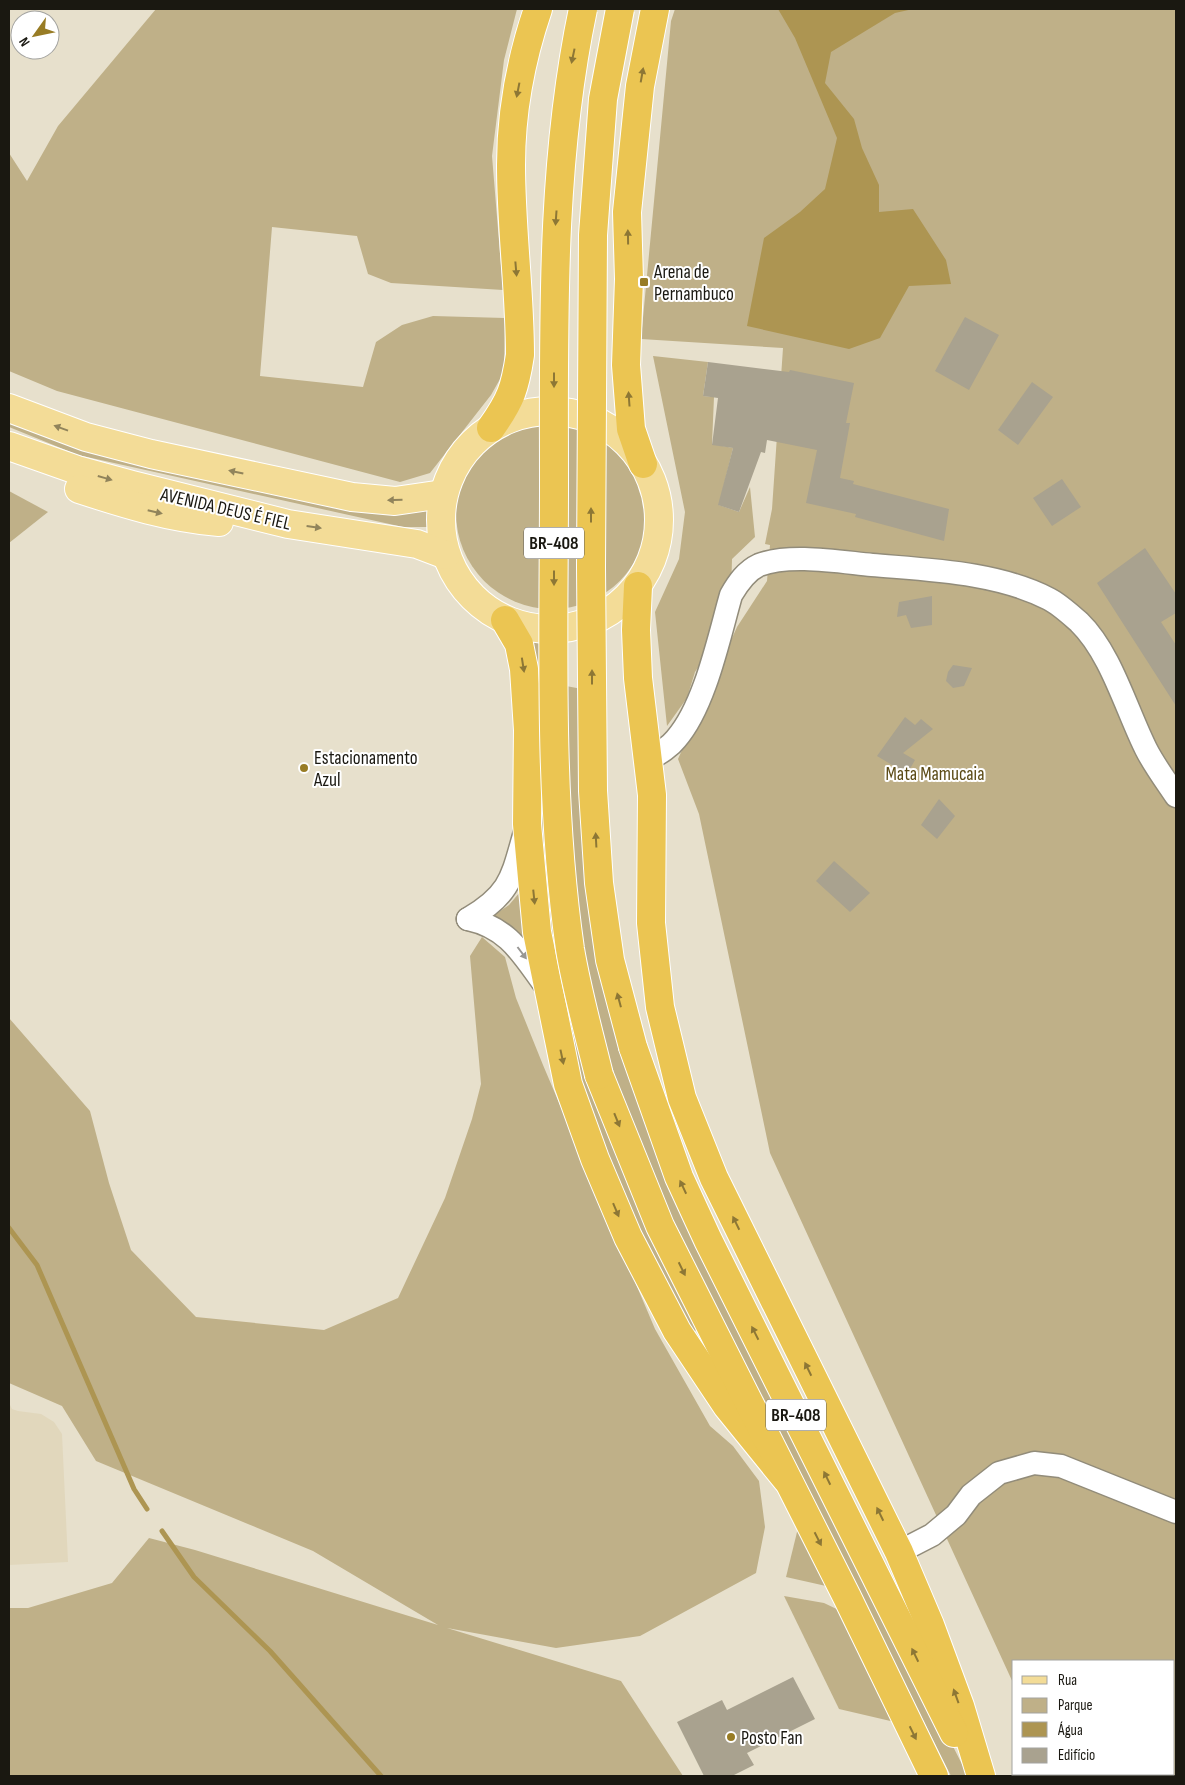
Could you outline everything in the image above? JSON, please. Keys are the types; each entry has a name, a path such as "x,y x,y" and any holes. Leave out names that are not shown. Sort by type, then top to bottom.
{"highway":[{"path":"491,428 508,405 516,381 520,355 511,164 515,103 526,43 538,9"},
{"name":"BR-408","path":"583,9 571,66 562,144 556,223 553,683 560,860 570,951 599,1075 660,1226 934,1776"},
{"name":"BR-408","path":"620,9 603,99 593,235 592,746 599,883 610,960 633,1047 679,1177 708,1240 977,1776"},
{"path":"643,464 631,428 626,365 629,279 628,212 640,86 655,9"},
{"path":"638,586 636,630 638,678 652,795 651,923 660,1007 682,1098 714,1178 899,1552 944,1661 981,1776"},
{"path":"505,620 519,644 524,669 528,740 528,824 538,932 568,1084 595,1159 628,1236 677,1331 727,1406 787,1480"}],"main road":[{"name":"AVENIDA DEUS É FIEL","path":"9,408 86,437 151,454 352,497 396,501 444,494"},
{"path":"536,410 557,411 591,419 630,444 643,464 655,494 659,526 653,558 638,586 611,612 577,627 541,630 505,620 480,604 460,582 446,555 441,521 444,494 450,474 461,456 475,440 491,428 536,410"},
{"name":"AVENIDA DEUS É FIEL","path":"9,446 77,470 132,486 288,524 417,544 446,555"},
{"path":"9,465 137,508 173,516 251,524 288,524"}],"street":[{"path":"648,760 676,740 686,725 706,679 731,595 737,584 759,565 781,560 828,560 970,575 1007,584 1050,599 1080,623 1101,651 1147,750 1176,796"},
{"path":"528,824 515,867 502,894 487,908 468,919 492,926 513,942 548,990"},
{"path":"899,1552 932,1535 956,1515 970,1495 999,1473 1034,1463 1061,1466 1176,1512"}],"shaded area":[{"path":"9,1403 12,1409 41,1414 54,1422 62,1434 68,1562 9,1565"}],"green space":[{"path":"156,9 517,9 504,60 492,156 503,290 391,283 368,274 357,236 272,227 260,376 363,387 376,342 402,325 433,316 505,318 504,372 491,395 430,473 400,482 57,391 9,371 9,153 27,181 58,126"},
{"name":"Mata Mamucaia","path":"675,9 1176,9 1176,1776 1055,1775 1175,1775 1175,1660 1012,1660 1012,1681 770,1153 699,814 678,759 737,627 767,581 770,545 765,544 772,509 783,348 641,339 671,21"},
{"path":"653,356 708,362 703,396 714,397 712,444 733,448 719,505 739,512 750,487 755,537 732,559 731,595 720,634 695,672 687,698 667,726 655,612 679,559 685,512"},
{"path":"9,407 40,421 431,502 431,527 403,527 78,455 9,427"},
{"path":"552,417 580,421 605,433 620,445 632,460 644,485 648,513 644,541 632,566 620,581 605,593 580,605 552,609 524,605 499,593 484,581 472,566 460,541 456,513 460,485 472,460 484,445 499,433 524,421"},
{"path":"9,491 48,512 9,543"},
{"path":"529,633 548,637 576,1009 703,1321 692,1335 642,1237 602,1148 570,1056 540,887"},
{"path":"566,686 582,689 610,999 901,1644 968,1776 951,1776 727,1328 651,1185 615,1095 595,1013 577,921 568,823"},
{"path":"520,892 535,960 490,918 509,905"},
{"path":"482,937 505,957 516,998 543,1065 655,1329 710,1426 733,1446 759,1481 765,1527 756,1573 640,1636 556,1648 447,1628 621,1681 683,1776 9,1776 9,1608 28,1608 112,1583 149,1538 195,1550 438,1625 313,1551 96,1461 62,1406 9,1383 9,1018 90,1111 109,1183 131,1250 196,1317 324,1330 398,1298 445,1198 472,1119 481,1084 470,956"},
{"path":"798,1528 826,1586 786,1577"},
{"path":"784,1596 824,1603 845,1613 899,1723 839,1709"}],"water":[{"path":"778,9 913,9 895,13 831,52 825,83 854,119 862,148 879,185 879,212 913,209 946,260 951,284 909,286 880,338 849,349 747,326 764,238 800,212 825,189 837,138 795,38"}],"building":[{"path":"965,317 999,335 969,390 935,371"},
{"path":"708,362 789,372 790,370 854,383 846,423 850,423 840,478 854,481 853,484 949,509 944,541 855,517 856,514 806,503 817,450 767,440 765,453 761,452 739,512 718,505 733,448 712,445 718,398 703,396"},
{"path":"1032,382 1053,397 1018,445 998,430"},
{"path":"1062,479 1081,507 1052,526 1033,498"},
{"path":"1145,548 1176,594 1176,613 1161,622 1176,645 1176,706 1097,583"},
{"path":"932,596 932,625 911,628 906,615 897,617 899,602"},
{"path":"953,665 972,668 964,686 953,688 946,681 948,672"},
{"path":"905,717 915,725 921,719 933,729 903,753 915,760 907,774 877,756"},
{"path":"939,799 955,816 937,839 921,825"},
{"path":"834,861 870,893 850,912 816,881"},
{"name":"Posto Fan","path":"793,1677 815,1719 747,1753 754,1765 732,1776 704,1776 677,1722 722,1700 727,1710"}],"waterway":[{"path":"9,1228 37,1265 134,1489 147,1509"},
{"path":"162,1531 194,1577 270,1651 381,1776"}],"place":[{"name":"Arena de Pernambuco","path":"644,282"},
{"name":"Estacionamento Azul","path":"304,768"},
{"name":"Posto Fan","path":"731,1737"}]}
